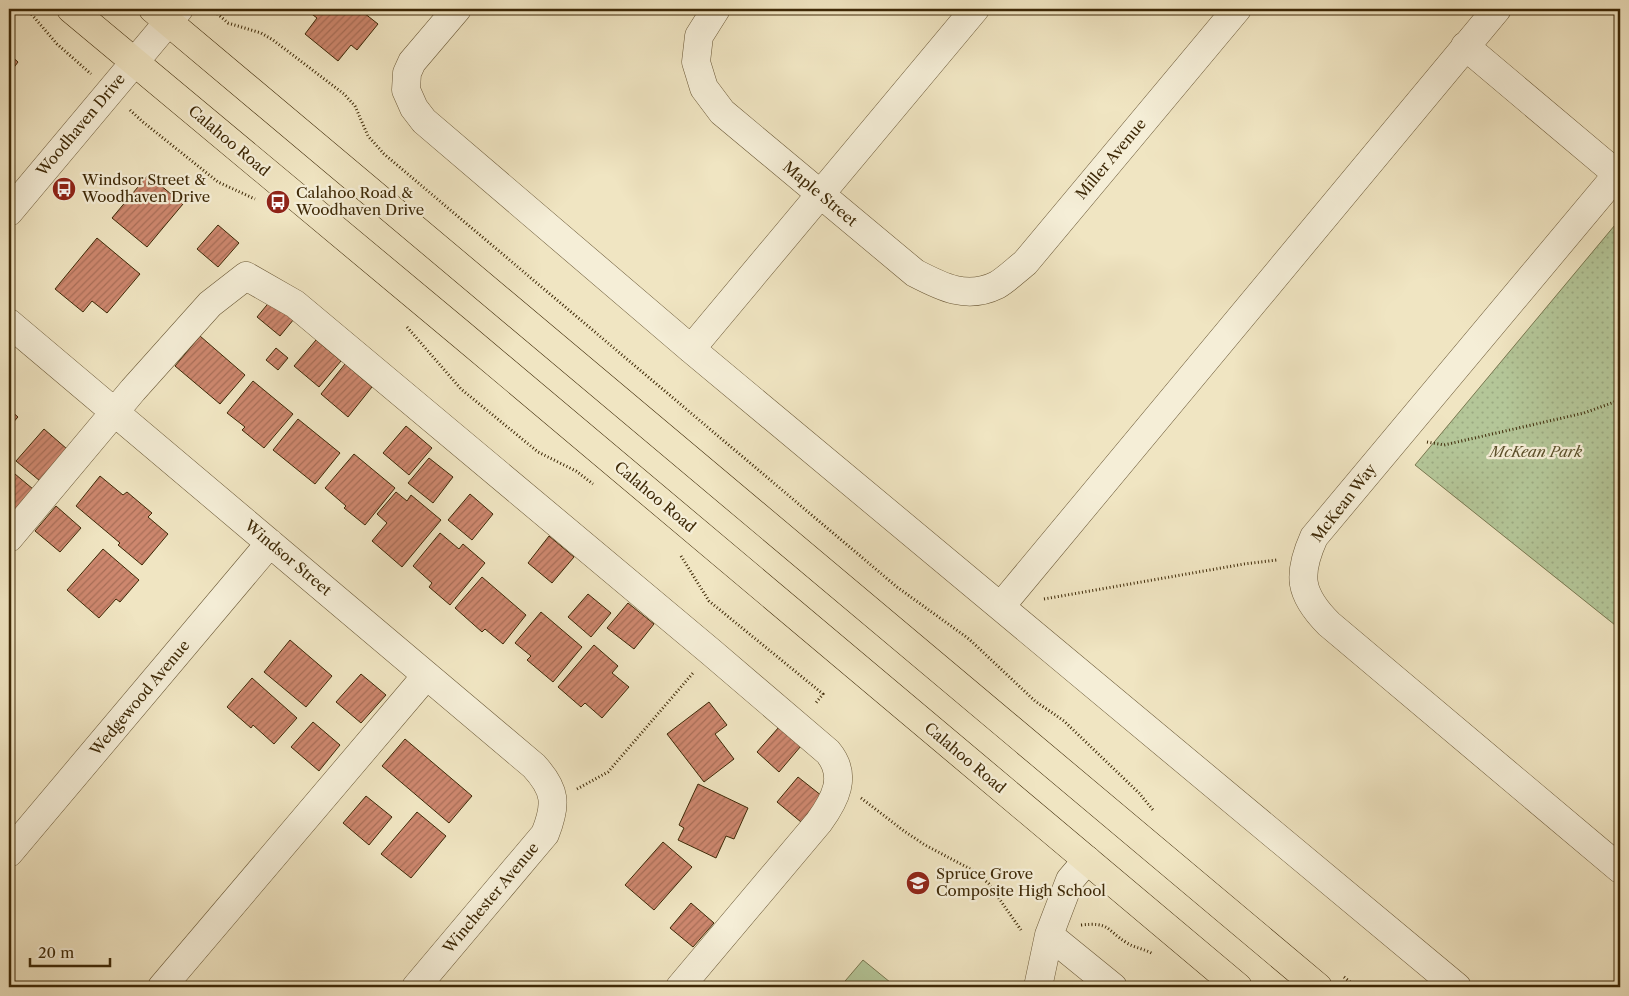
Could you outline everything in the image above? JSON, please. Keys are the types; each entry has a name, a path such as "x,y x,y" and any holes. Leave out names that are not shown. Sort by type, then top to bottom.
{"main road":[{"name":"Calahoo Road","path":"71,9 1238,987"},
{"path":"167,13 1329,981"}],"street":[{"path":"457,9 412,62 407,73 406,90 414,108 424,121 691,349 1457,987"},
{"name":"Maple Street","path":"716,9 699,36 696,62 704,88 722,112 915,273 942,287 973,293"},
{"path":"691,349 975,9"},
{"name":"Miller Avenue","path":"973,293 998,284 1025,263 1237,9"},
{"path":"1001,606 1497,9"},
{"name":"Woodhaven Drive","path":"9,212 134,62 167,13"},
{"path":"1465,46 1619,172"},
{"name":"McKean Way","path":"1619,172 1314,537 1305,558 1303,576 1306,595 1316,611 1328,624 1620,869"},
{"path":"9,538 133,390 210,304 246,276 295,304 711,652 835,760 838,783 832,801 819,822 680,987"},
{"name":"Windsor Street","path":"9,323 534,766 545,778 551,789 553,803"},
{"name":"Wedgewood Avenue","path":"9,854 270,543"},
{"path":"162,987 426,676"},
{"name":"Winchester Avenue","path":"416,987 545,834 551,819 553,803"},
{"path":"1038,987 1050,933 1070,880 1087,860"},
{"path":"1050,933 1112,987"}],"path":[{"path":"26,9 57,44 79,63"},
{"path":"212,9 228,23 261,33 273,40 344,94 356,106 368,136 384,154 897,587 969,639 1031,698 1064,721 1139,793 1155,814"},
{"path":"142,122 218,182 259,202"},
{"path":"404,324 460,389 538,452 576,471 600,489"},
{"path":"1401,432 1421,441 1444,445 1584,413 1620,400"},
{"path":"677,551 709,601 823,694 814,705"},
{"path":"1001,606 1244,564 1305,558"},
{"path":"553,803 608,772 711,652"},
{"path":"856,793 904,832 974,870 989,884 1020,929 1025,933 1050,933 1097,924 1106,926 1128,943 1155,956"},
{"path":"1329,981 1356,987"}],"green space":[{"name":"McKean Park","path":"1620,219 1620,629 1415,465"},
{"path":"863,960 896,987 840,987"}],"building":[{"path":"305,9 359,9 378,24 357,50 351,45 338,61 305,34 317,18"},
{"path":"9,54 18,62 9,74"},
{"path":"148,175 183,204 147,247 112,218"},
{"path":"218,225 239,243 218,267 197,249"},
{"path":"97,238 140,274 107,313 92,301 83,312 55,289"},
{"path":"271,300 294,319 280,336 257,317"},
{"path":"200,336 245,375 220,404 175,366"},
{"path":"316,340 341,361 319,387 294,366"},
{"path":"276,348 288,358 278,370 266,360"},
{"path":"345,364 372,387 348,417 321,394"},
{"path":"253,381 293,414 264,448 242,430 245,427 227,413"},
{"path":"9,409 18,417 9,427"},
{"path":"298,419 340,453 315,484 273,450"},
{"path":"406,426 432,448 409,475 383,453"},
{"path":"44,429 67,449 40,481 16,461"},
{"path":"354,454 395,488 365,525 344,508 346,506 325,488"},
{"path":"429,458 453,477 433,503 408,483"},
{"path":"9,469 33,489 11,515 9,512"},
{"path":"100,476 123,495 127,492 152,513 148,517 168,534 142,565 118,545 120,543 76,506"},
{"path":"396,492 407,501 411,495 441,520 402,567 372,541 387,523 377,514"},
{"path":"470,494 493,514 472,540 448,520"},
{"path":"56,506 81,528 60,552 35,531"},
{"path":"440,533 459,549 463,544 485,563 450,605 429,587 432,583 413,566"},
{"path":"549,536 574,557 552,583 528,563"},
{"path":"103,549 139,580 120,602 116,599 99,618 67,590"},
{"path":"482,577 526,615 503,644 485,629 482,632 455,608"},
{"path":"588,594 611,613 591,637 568,617"},
{"path":"628,603 654,624 634,649 607,628"},
{"path":"541,612 582,647 553,682 527,660 531,656 515,643"},
{"path":"290,640 332,676 306,707 264,672"},
{"path":"594,645 618,666 612,673 629,687 602,718 585,703 581,707 558,687"},
{"path":"361,674 386,695 361,723 336,702"},
{"path":"252,678 297,718 274,744 253,725 251,728 227,707"},
{"path":"709,702 727,725 715,734 734,759 704,782 667,734"},
{"path":"313,722 340,745 319,771 291,747"},
{"path":"779,727 801,746 779,772 757,752"},
{"path":"405,739 472,796 449,823 382,766"},
{"path":"798,777 822,796 801,822 777,802"},
{"path":"698,784 748,808 734,839 726,836 716,858 678,840 684,828 679,825"},
{"path":"366,796 392,817 369,845 343,823"},
{"path":"417,812 446,836 411,878 381,854"},
{"path":"663,842 692,867 654,910 625,885"},
{"path":"691,903 714,923 693,947 670,928"}],"place":[{"name":"Windsor Street & Woodhaven Drive","path":"64,189"},
{"name":"Calahoo Road & Woodhaven Drive","path":"278,202"},
{"name":"Spruce Grove Composite High School","path":"918,883"}]}
